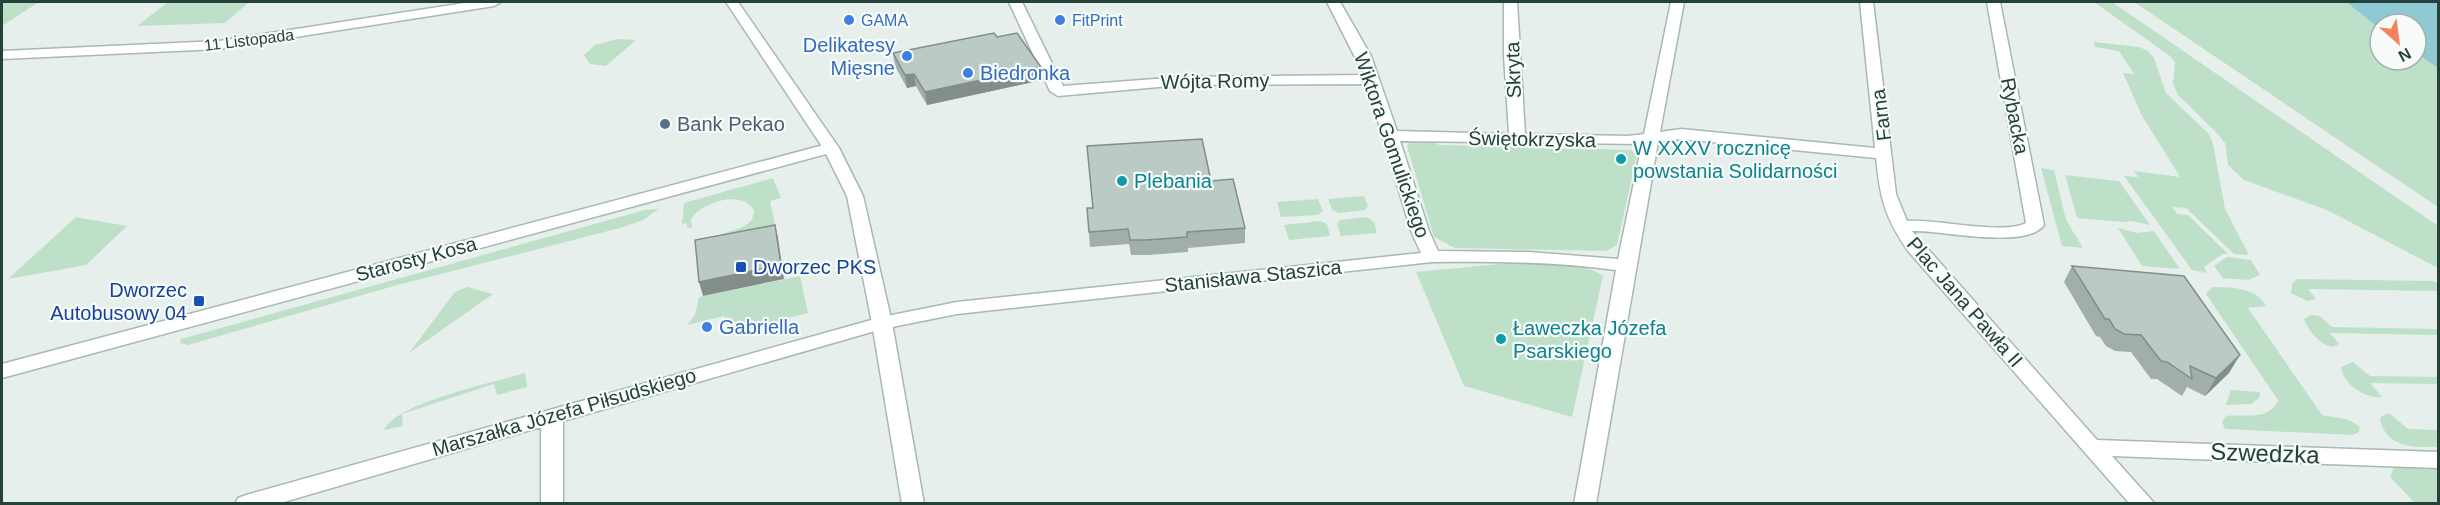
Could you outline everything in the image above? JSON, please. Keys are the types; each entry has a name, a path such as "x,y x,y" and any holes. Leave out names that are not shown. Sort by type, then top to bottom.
{"street":[{"name":"11 Listopada","path":"2,55 230,44 494,2"},
{"path":"732,2 831,148 855,196 882,323 913,504"},
{"name":"Wójta Romy","path":"1015,2 1058,91 1192,81 1373,80"},
{"name":"Wiktora Gomulickiego","path":"1334,2 1364,56 1392,136 1420,231 1432,257"},
{"name":"Skryta","path":"1511,2 1511,64 1517,139"},
{"path":"1585,504 1626,266 1678,2"},
{"name":"Farna","path":"1867,2 1888,194 1892,211 1900,227"},
{"name":"Rybacka","path":"1994,2 2035,218 2035,225 2030,229"},
{"name":"Świętokrzyska","path":"1392,136 1628,141 1681,134 1885,154"},
{"name":"Starosty Kosa","path":"2,371 831,148"},
{"name":"Plac Jana Pawła II","path":"1900,227 1937,226 2008,232 2030,229"},
{"name":"Plac Jana Pawła II","path":"1900,227 1914,247 2091,448 2144,504"},
{"name":"Stanisława Staszica","path":"882,323 957,308 1432,257 1569,259 1626,266"},
{"name":"Marszałka Józefa Piłsudskiego","path":"246,504 552,415 882,323"},
{"path":"552,415 552,504"},
{"name":"Szwedzka","path":"2091,448 2439,460"}],"green space":[{"path":"2,2 39,2 2,26"},
{"path":"168,2 249,2 225,23 137,26"},
{"path":"2094,2 2112,2 2438,226 2438,268 2327,210 2244,180 2228,165 2225,143 2178,95 2173,84 2175,62 2170,56"},
{"path":"2134,2 2346,2 2368,19 2368,72 2428,72 2428,61 2438,68 2438,207"},
{"path":"617,39 636,40 606,66 590,64 584,55 595,45"},
{"path":"2094,42 2139,47 2148,51 2154,58 2166,93 2209,134 2213,144 2225,209 2249,255 2234,254 2186,208 2172,207 2177,214 2188,215 2228,254 2223,254 2204,267 2207,273 2192,270 2124,176 2138,177 2134,171 2180,177 2141,114 2123,73 2134,74 2119,51 2095,47"},
{"path":"1430,139 1439,145 1631,150 1637,155 1617,245 1606,251 1455,248 1434,237 1407,146 1411,141"},
{"path":"2041,168 2054,170 2066,220 2083,248 2062,246"},
{"path":"2065,175 2119,181 2150,225 2131,221 2077,218"},
{"path":"773,178 781,198 770,201 778,238 708,248 723,234 750,222 754,210 740,200 731,199 712,203 691,219 692,228 687,227 687,223 682,224 684,203"},
{"path":"1364,196 1368,206 1365,210 1339,213 1332,210 1328,199"},
{"path":"1318,199 1323,211 1318,215 1281,217 1277,202"},
{"path":"659,209 643,220 620,228 394,286 188,345 180,343 181,339 645,210"},
{"path":"76,217 127,226 86,265 8,279"},
{"path":"1367,217 1374,222 1377,233 1341,236 1337,224 1340,220"},
{"path":"1321,221 1327,224 1330,236 1289,240 1284,225"},
{"path":"2118,228 2137,233 2154,231 2180,269 2142,266"},
{"path":"2227,257 2251,260 2260,275 2248,280 2223,278 2214,266"},
{"path":"1510,263 1572,266 1595,271 1603,276 1572,417 1464,386 1416,272"},
{"path":"800,276 808,313 728,334 724,316 687,325 695,315 699,297"},
{"path":"2297,279 2433,281 2438,283 2438,291 2308,289 2316,299 2307,301 2291,293 2292,284"},
{"path":"467,287 493,294 409,353 455,292"},
{"path":"2212,287 2242,289 2262,300 2266,306 2248,308 2322,415 2349,420 2360,427 2359,432 2353,435 2225,429 2222,422 2226,416 2263,414 2274,407 2278,400 2206,294"},
{"path":"2311,315 2320,316 2332,327 2438,329 2438,335 2330,333 2339,344 2333,347 2315,337 2304,319"},
{"path":"2353,362 2370,376 2438,377 2438,384 2370,383 2382,397 2369,396 2350,384 2343,373 2341,367"},
{"path":"525,373 527,387 497,395 494,384 402,414 403,426 384,430 392,420 406,411 426,402"},
{"path":"2231,390 2260,392 2259,398 2251,404 2226,405"},
{"path":"2389,413 2408,429 2438,430 2438,447 2411,446 2396,441 2389,436 2380,420 2382,416"},
{"path":"2438,466 2438,503 2415,503 2390,477 2394,467"}],"water":[{"path":"2346,2 2438,2 2438,68 2428,61 2428,12 2368,12 2368,19"}],"building":[{"name":"Biedronka","path":"994,33 997,37 1017,33 1041,67 925,92 914,74 905,75 893,53"},
{"path":"1202,139 1211,181 1233,179 1245,228 1187,232 1187,237 1147,240 1130,240 1128,229 1089,232 1087,208 1093,208 1087,146"},
{"name":"Dworzec PKS","path":"775,225 781,265 699,282 695,240"},
{"path":"2072,266 2184,276 2240,355 2216,378 2190,366 2192,379 2167,362 2161,361 2141,335 2124,334 2115,329 2109,319 2105,319"}],"place":[{"name":"GAMA","path":"849,20"},
{"name":"FitPrint","path":"1060,20"},
{"name":"Delikatesy Mięsne","path":"907,56"},
{"name":"Biedronka","path":"968,73"},
{"name":"Bank Pekao","path":"665,124"},
{"name":"W XXXV rocznicę powstania Solidarności","path":"1621,159"},
{"name":"Plebania","path":"1122,181"},
{"name":"Dworzec PKS","path":"741,267"},
{"name":"Dworzec Autobusowy 04","path":"199,301"},
{"name":"Gabriella","path":"707,327"},
{"name":"Ławeczka Józefa Psarskiego","path":"1501,339"}]}
